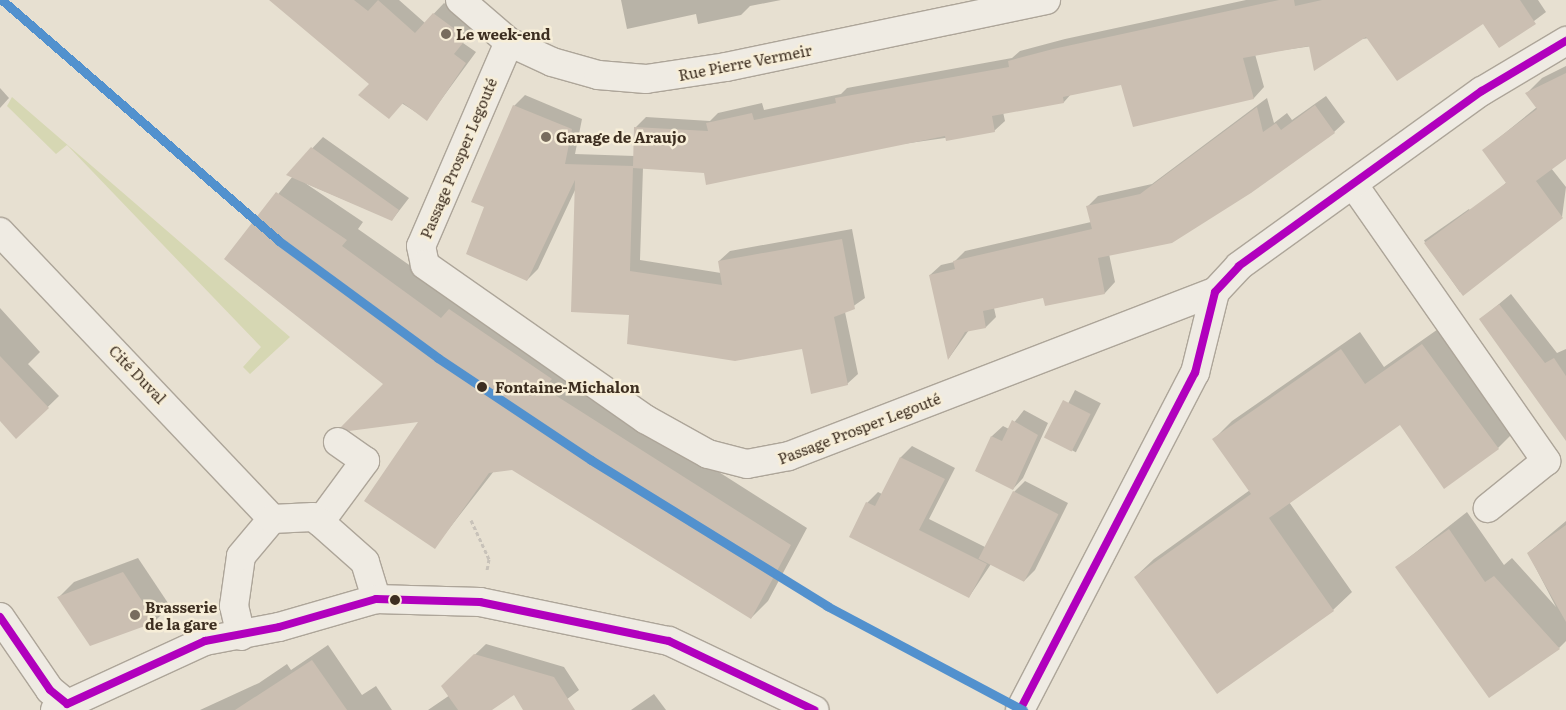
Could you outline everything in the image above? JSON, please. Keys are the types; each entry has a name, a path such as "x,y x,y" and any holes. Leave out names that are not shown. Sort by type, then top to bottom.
{"street":[{"name":"Rue Pierre Vermeir","path":"460,0 509,42 570,68 646,79 726,67 1046,0"},
{"path":"1020,710 1195,373 1215,292 1239,266 1482,91 1566,41"},
{"name":"Passage Prosper Legouté","path":"509,42 420,246 425,265 644,419 708,454 747,464 789,456 1215,292"},
{"path":"1353,184 1546,461 1488,508"},
{"name":"Cité Duval","path":"0,232 272,519"},
{"path":"320,522 365,461 338,442"},
{"path":"241,636 234,606 241,556 272,519 313,517 320,522 365,562 376,599"},
{"path":"0,617 61,707 170,654 205,641 241,636 376,599 480,602 669,641 814,710"}],"path":[{"path":"471,520 489,559 480,602"}],"green space":[{"path":"12,97 290,337 250,374 243,367 261,347 67,145 56,154 7,106"}],"building":[{"path":"269,0 354,0 368,11 378,0 415,33 433,13 467,38 454,54 466,63 427,121 403,103 389,119 358,95 369,84"},
{"path":"1279,0 1294,0 1295,6 1322,0 1520,0 1536,24 1499,48 1483,24 1397,81 1366,37 1314,71 1309,46 1243,58 1254,99 1133,127 1121,85 1063,97 1064,103 992,116 995,132 946,141 945,136 706,185 704,173 633,168 630,271 722,285 718,261 842,239 855,309 834,317 848,385 811,394 802,349 735,361 627,344 629,315 571,312 575,180 527,281 466,254 484,207 471,202 513,105 572,129 565,164 633,166 634,127 708,131 706,123 752,113 754,120 836,103 835,98 1009,67 1008,61 1053,49"},
{"path":"1566,73 1566,159 1536,181 1563,218 1463,296 1424,243 1506,183 1482,150 1537,109 1525,93"},
{"path":"1315,105 1335,133 1251,193 1172,243 1098,258 1105,294 1045,306 1043,298 983,311 986,328 965,332 948,360 929,275 955,269 953,261 1092,229 1086,206 1140,194 1257,107 1263,132 1276,123 1281,130"},
{"path":"311,147 399,210 392,221 286,175"},
{"path":"276,192 347,240 342,246 441,318 449,309 552,379 544,388 791,545 751,619 512,470 489,473 435,549 364,501 418,422 349,431 341,427 383,384 224,259"},
{"path":"1499,304 1545,363 1554,358 1566,376 1566,441 1479,319"},
{"path":"1422,344 1499,449 1444,489 1400,425 1269,518 1334,611 1217,694 1134,577 1251,494 1212,439 1341,349 1365,384"},
{"path":"0,356 49,408 16,439 0,421"},
{"path":"1063,400 1091,414 1072,451 1044,437"},
{"path":"1012,420 1038,435 1013,490 975,471 991,436 1002,441"},
{"path":"900,457 945,479 919,530 987,564 969,598 849,537 866,502 875,506"},
{"path":"1013,491 1058,514 1024,582 978,559"},
{"path":"1566,525 1566,622 1527,553"},
{"path":"1449,529 1485,582 1494,576 1560,649 1489,698 1395,567"},
{"path":"123,572 156,622 90,646 57,597"},
{"path":"474,654 554,677 575,710 523,710 514,695 492,710 458,710 441,686"},
{"path":"312,660 347,710 235,710"}],"transit line":[{"path":"2,0 279,241 438,358 591,460 827,606 1023,710"},
{"path":"1020,710 1195,373 1215,292 1239,266 1482,91 1566,41"},
{"path":"67,704 205,641 279,627 376,599 480,602 669,641 814,710"},
{"path":"0,617 50,690 67,704"}],"place":[{"name":"Le week-end","path":"446,34"},
{"name":"Garage de Araujo","path":"546,137"},
{"name":"Fontaine-Michalon","path":"482,387"},
{"name":"Brasserie de la gare","path":"135,615"}]}
